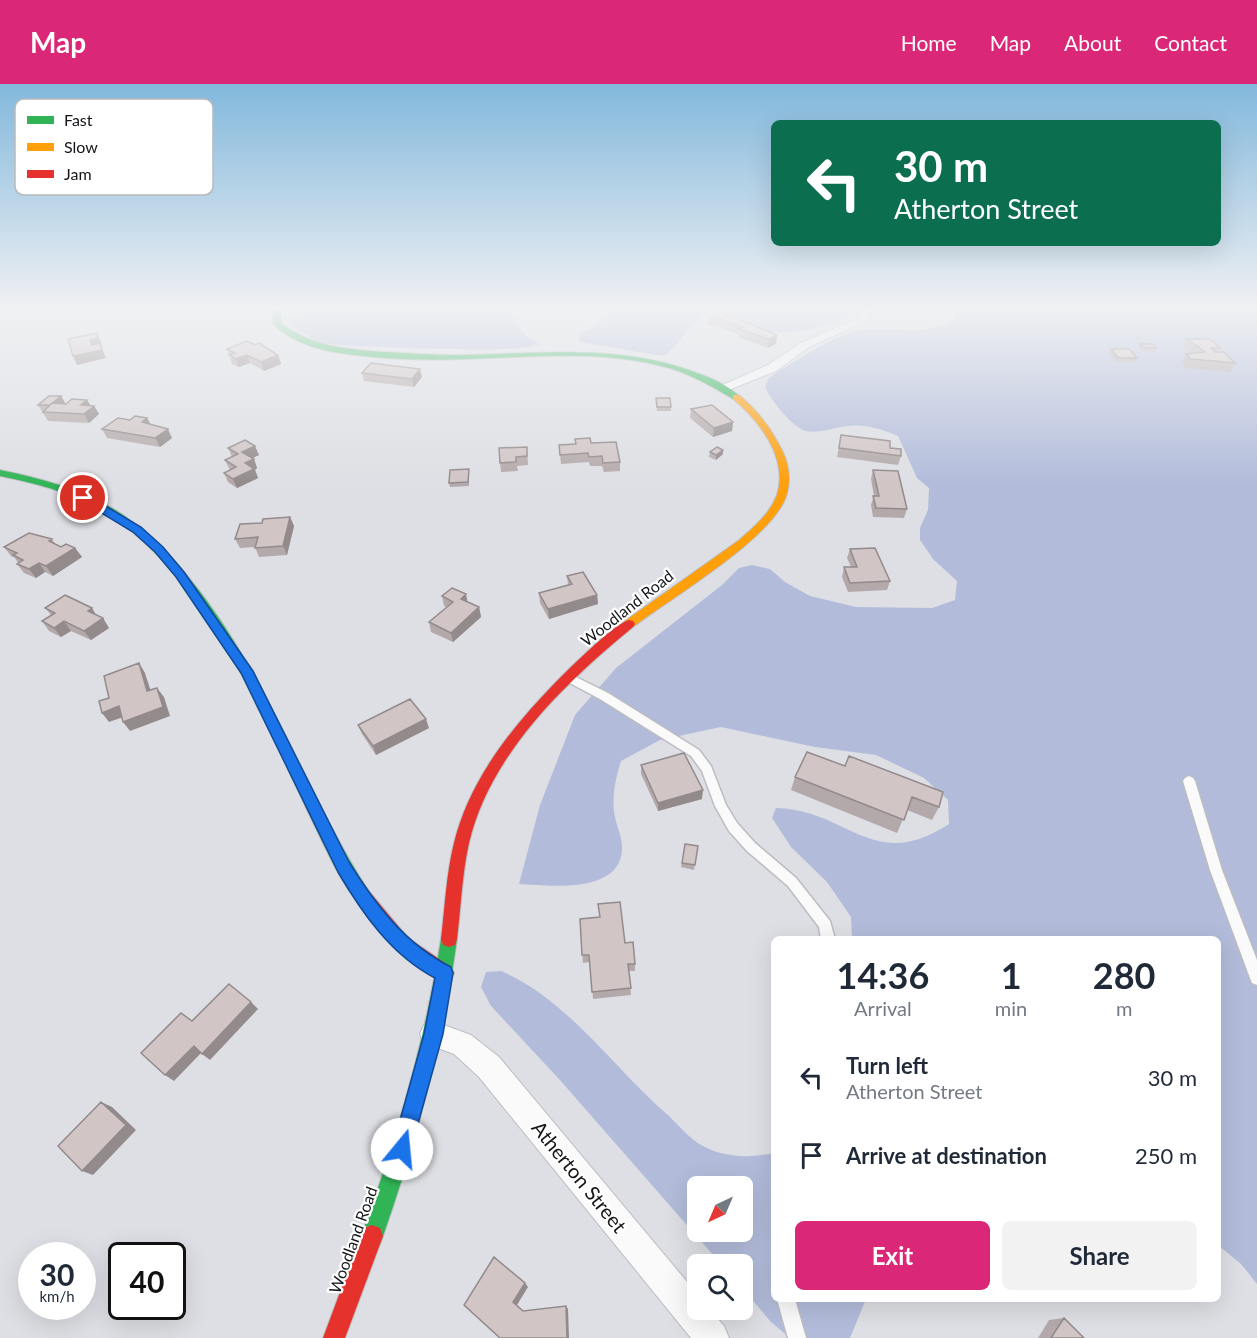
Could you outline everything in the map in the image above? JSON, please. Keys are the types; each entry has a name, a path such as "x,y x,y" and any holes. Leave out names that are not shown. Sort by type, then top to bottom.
{"street":[{"name":"Woodland Road","path":"334,1338 399,1159 433,1034 444,973 459,856 474,807 507,753 570,678 637,618 753,534 776,509 785,483 781,454 757,416 722,388 677,369"},
{"path":"722,388 771,369"},
{"path":"0,473 39,481 83,498 124,520 159,550 180,575 246,671 343,867 368,907 384,927 412,954 444,973"},
{"name":"Atherton Street","path":"433,1034 462,1044 489,1067 712,1338"}],"lane":[{"path":"570,678 604,696 695,753 706,769 721,806 733,827 751,847 792,882 825,925 827,936"},
{"path":"1189,781 1216,870 1257,978"},
{"path":"787,1302 797,1338"}],"shaded area":[{"path":"783,369 1257,369 1257,1284 1241,1264 1221,1247 1221,936 852,936 851,917 827,882 791,847 772,818 776,808 801,811 861,835 880,841 900,843 923,838 949,824 948,800 924,778 876,755 815,747 721,727 660,740 621,761 615,786 614,805 622,847 619,862 611,873 583,884 549,886 519,884 540,805 575,715 616,668 722,585 739,568 752,565 770,569 785,582 810,596 856,607 932,608 955,600 957,581 933,559 920,540 920,528 928,510 929,488 917,478 898,436 867,426 843,427 816,432 801,429 783,412 765,387 768,379"},
{"path":"501,971 548,999 570,1017 649,1097 699,1143 711,1150 729,1155 756,1156 771,1154 771,1302 865,1302 850,1338 790,1338 771,1322 753,1301 753,1254 712,1254 702,1242 753,1242 753,1176 687,1176 687,1225 559,1079 491,1006 481,987 486,972"}],"building":[{"path":"366,369 420,369 412,379 362,373"},
{"path":"49,396 61,396 50,405 38,405"},
{"path":"656,398 670,398 671,407 657,407"},
{"path":"72,399 87,400 81,405 94,406 84,414 43,412 52,403 66,404"},
{"path":"712,405 733,422 714,428 691,409"},
{"path":"135,416 147,418 142,422 168,429 155,438 102,429 118,418 130,420"},
{"path":"841,435 890,441 890,448 901,449 901,456 839,448"},
{"path":"590,438 591,443 616,442 620,462 603,463 602,456 589,457 588,453 560,455 559,445 576,444 575,439"},
{"path":"245,440 255,446 242,452 254,459 245,463 254,469 233,479 224,473 236,467 225,460 238,454 228,448"},
{"path":"527,447 527,456 516,457 516,462 500,463 499,448"},
{"path":"717,447 723,450 716,455 710,452"},
{"path":"469,469 468,482 449,483 450,470"},
{"path":"873,470 898,471 907,509 876,508 873,496 879,496"},
{"path":"290,517 283,546 255,548 258,537 235,539 240,524 262,523 263,519"},
{"path":"29,533 52,539 49,541 61,547 66,544 75,548 46,566 39,563 29,569 17,564 23,560 13,555 17,553 4,547"},
{"path":"875,548 890,581 850,583 844,567 857,567 850,549"},
{"path":"583,572 597,595 548,609 539,593 572,584 567,576"},
{"path":"452,588 466,594 461,599 479,607 451,633 429,622 453,602 442,596"},
{"path":"65,595 92,608 88,611 103,618 84,631 64,621 54,628 42,621 55,613 45,608"},
{"path":"139,663 147,691 157,688 163,707 123,722 119,706 102,713 99,701 109,698 104,676"},
{"path":"410,699 426,719 373,746 358,725"},
{"path":"807,752 845,766 849,756 943,792 939,807 912,797 904,820 795,777"},
{"path":"684,753 703,790 658,803 641,765"},
{"path":"685,844 698,846 695,865 682,863"},
{"path":"620,902 625,943 633,942 635,964 628,964 631,988 592,992 589,955 582,955 580,919 600,917 598,904"},
{"path":"229,984 251,1002 202,1054 194,1046 165,1075 141,1053 181,1013 192,1021"},
{"path":"101,1102 126,1125 82,1171 58,1146"},
{"path":"494,1257 525,1283 513,1302 523,1311 566,1306 567,1338 500,1338 464,1305"},
{"path":"1064,1318 1084,1338 1051,1338"}],"traffic: fast":[{"path":"678,369 706,379 736,397"},
{"path":"0,473 48,484 94,502 122,519 147,539 171,563 216,622 236,654 271,717 330,841 362,895"},
{"path":"372,1236 419,1089 437,1015 449,939"}],"traffic: slow":[{"path":"629,624 742,543 773,512 782,495 785,476 781,455 767,431 736,397"}],"traffic: jam":[{"path":"449,939 461,843 477,800 493,771 511,742 555,690 629,624"},
{"path":"362,895 402,944 445,973"},
{"path":"334,1338 372,1236"}],"route":[{"path":"83,498 137,529 148,538 180,575 246,671 343,867 361,897 384,927 412,954 444,973 433,1034 402,1149"}]}
